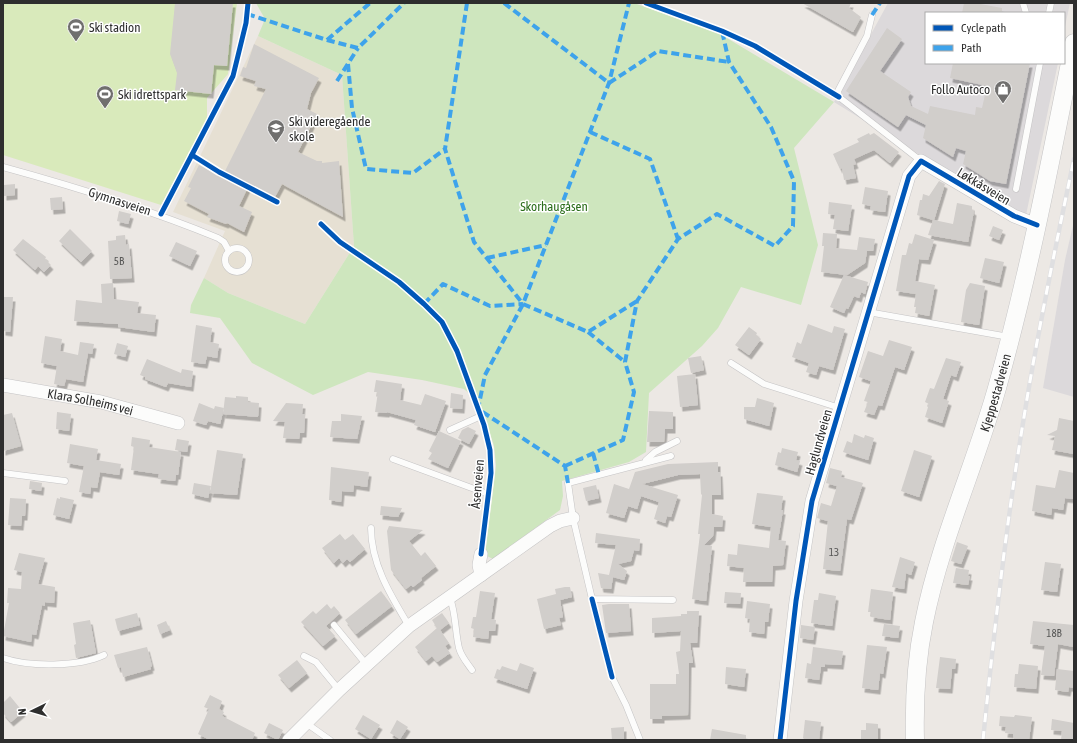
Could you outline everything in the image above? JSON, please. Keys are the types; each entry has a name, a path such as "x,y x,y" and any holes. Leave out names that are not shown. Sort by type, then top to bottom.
{"main road":[{"name":"Kjeppestadveien","path":"915,740 916,675 928,602 992,407 1037,225 1074,43"}],"street":[{"name":"Løkkåsveien","path":"921,161 1014,216 1037,225"},
{"name":"Haglundveien","path":"780,740 796,601 812,501 910,176 921,161"},
{"name":"Klara Solheims vei","path":"3,385 94,401 178,423"},
{"path":"289,740 366,664 409,626 550,526 560,521 573,518"},
{"path":"481,554 479,565 481,575"}],"lane":[{"name":"Løkkåsveien","path":"872,15 866,36 838,91 839,97 921,161"},
{"path":"1016,189 1040,64"},
{"name":"Gymnasveien","path":"3,167 73,186 160,214 218,238 224,242 229,251"},
{"path":"239,248 247,253 249,262 244,270 237,273 228,269 225,260 229,251 239,248"},
{"path":"868,312 1010,337"},
{"path":"731,363 764,384 840,408"},
{"path":"450,430 481,416"},
{"path":"645,462 655,452 677,441"},
{"path":"671,456 568,483 573,518 592,599 674,600"},
{"name":"Åsenveien","path":"393,459 488,494"},
{"path":"3,473 65,481"},
{"path":"371,528 371,546 378,570 409,626"},
{"path":"450,598 455,618 459,648 464,660 472,670"},
{"path":"334,625 366,664"},
{"path":"3,658 25,664 82,663 92,661 104,655"},
{"path":"304,656 316,662 339,690"},
{"path":"612,678 626,705 640,740"},
{"path":"306,723 330,740"}],"shaded area":[{"path":"888,3 1070,3 1065,26 1065,12 925,12 925,64 1058,64 1026,215 920,155 834,102"},
{"name":"Ski videregående skole","path":"258,36 342,75 354,246 305,324 228,293 204,278 225,231 173,212"},
{"path":"1074,221 1074,397 1043,388 1065,260"}],"green space":[{"name":"Ski idrettspark","path":"3,3 237,3 228,74 207,98 207,119 161,205 3,155"},
{"name":"Skorhaugåsen","path":"256,3 634,3 720,34 834,102 794,148 818,245 801,305 741,287 718,328 702,346 649,393 646,452 629,462 562,481 563,496 560,510 493,559 485,555 496,466 494,446 480,403 464,389 422,380 368,372 313,395 252,363 220,318 190,313 191,305 204,278 228,293 305,324 354,246 342,75 258,36 265,19"}],"building":[{"path":"175,3 233,3 227,66 214,65 211,94 175,90 177,73 170,54"},
{"path":"802,3 851,3 849,8 861,17 853,32"},
{"path":"964,3 975,3 1002,8 1002,12 962,12"},
{"path":"887,28 902,39 880,71 911,92 908,97 911,106 928,114 930,106 975,115 976,107 982,108 987,86 950,78 953,64 1030,64 1006,184 990,181 963,164 966,151 956,148 953,157 923,138 926,125 906,115 898,127 846,91"},
{"path":"254,44 319,78 311,93 307,109 317,114 298,152 317,161 322,161 322,163 339,161 343,217 282,184 275,197 249,185 239,206 252,212 244,232 227,223 226,224 207,217 209,214 184,201 191,188 188,187 199,165 222,177 266,89 254,86 256,81 240,76 243,67 246,68"},
{"path":"869,133 870,135 874,133 899,152 890,163 874,150 854,159 856,164 853,165 856,178 844,180 842,168 840,169 833,154 859,142 857,139"},
{"path":"939,181 945,184 934,220 953,224 957,203 972,206 972,210 974,211 968,242 928,235 933,220 917,215 920,200 922,200 923,194 929,196"},
{"path":"15,184 15,195 4,196 4,185"},
{"path":"865,187 888,191 885,212 870,210 871,206 862,204"},
{"path":"62,197 63,209 51,210 50,198"},
{"path":"829,202 852,205 848,231 833,229 835,215 828,214"},
{"path":"119,211 131,214 128,224 117,221"},
{"path":"993,226 1003,230 999,240 989,236"},
{"path":"70,229 92,251 81,262 59,241"},
{"path":"823,233 837,234 836,248 857,250 859,237 875,239 873,251 867,251 865,263 847,275 821,272 824,246 822,246"},
{"path":"915,234 934,240 928,260 919,259 915,281 935,285 929,316 915,313 916,307 914,307 916,294 896,291 902,255 906,255 909,243 912,244"},
{"path":"125,235 126,245 129,244 132,278 110,279 108,241 116,240 116,236"},
{"path":"23,239 46,257 45,259 51,265 44,272 38,266 35,270 13,250"},
{"path":"176,242 197,251 190,266 169,256"},
{"path":"985,258 1004,262 999,283 980,278"},
{"path":"844,275 868,282 865,294 861,292 859,298 854,296 848,309 846,308 844,313 830,307"},
{"path":"113,283 114,299 139,302 137,313 156,315 154,332 118,327 118,324 74,321 76,300 102,303 101,284"},
{"path":"970,283 985,286 979,325 961,322 966,290"},
{"path":"3,297 13,297 10,332 3,331"},
{"path":"808,324 832,333 834,326 845,329 833,370 819,366 816,375 806,372 809,363 792,357 797,342 801,344"},
{"path":"196,325 212,328 210,342 219,344 217,358 207,356 205,364 191,362"},
{"path":"749,327 757,333 756,335 761,339 749,355 735,345"},
{"path":"45,336 62,339 60,351 78,355 80,342 94,344 92,354 88,353 83,382 66,379 64,386 54,384 57,366 41,363"},
{"path":"889,340 912,347 904,370 895,367 882,406 878,405 874,415 864,412 868,402 864,401 871,381 859,377 868,351 883,356"},
{"path":"117,343 128,346 125,357 114,354"},
{"path":"701,356 704,370 691,373 688,358"},
{"path":"946,358 961,362 956,377 951,375 943,399 949,401 942,423 925,417 929,404 925,402 930,388 934,389"},
{"path":"147,359 181,373 182,369 193,371 191,387 168,383 166,387 145,379 145,377 140,375"},
{"path":"695,374 698,405 680,407 677,376"},
{"path":"376,380 402,384 400,400 421,405 425,394 446,401 435,432 414,425 416,420 387,412 375,412 378,392 374,392"},
{"path":"451,393 463,395 462,409 450,408"},
{"path":"236,396 248,397 248,402 259,403 258,417 223,414 225,397 236,398"},
{"path":"757,398 774,403 769,426 744,419 744,407 755,407"},
{"path":"199,403 214,409 215,406 224,408 220,424 208,421 206,425 193,421"},
{"path":"286,403 303,404 302,414 305,414 304,433 300,433 299,439 283,438 285,422 273,421"},
{"path":"649,411 673,412 673,429 665,429 664,442 647,442"},
{"path":"57,412 71,414 69,431 56,429"},
{"path":"12,413 21,446 3,451 3,415"},
{"path":"341,414 362,416 357,439 330,437 332,421 341,421"},
{"path":"1059,418 1074,421 1074,454 1052,450 1055,436 1047,435 1057,430"},
{"path":"468,427 476,431 469,444 458,438 462,430"},
{"path":"439,431 461,441 448,468 428,459 432,453 429,451"},
{"path":"854,434 864,438 865,435 874,438 868,460 843,452 847,441 852,443"},
{"path":"132,437 150,440 149,447 181,452 178,475 176,475 175,481 158,479 159,474 131,470 134,447 131,446"},
{"path":"177,439 189,441 187,452 175,450"},
{"path":"70,444 98,449 96,460 121,464 119,475 100,472 97,488 91,487 90,494 79,492 84,466 67,463"},
{"path":"782,448 798,452 796,460 800,461 797,472 775,465 778,452 781,453"},
{"path":"217,450 243,454 237,495 210,493"},
{"path":"914,450 932,456 919,497 901,491"},
{"path":"718,462 721,495 712,495 712,514 723,516 722,527 714,527 713,536 704,545 712,546 706,601 692,599 700,534 698,534 702,495 700,474 678,475 642,484 678,495 671,517 667,516 665,523 654,519 659,502 641,496 637,509 628,506 624,518 606,513 614,484 629,489 635,472 668,464"},
{"path":"331,467 369,472 367,487 354,485 353,492 342,491 341,502 329,500"},
{"path":"830,468 842,471 841,477 863,483 851,520 847,519 840,571 823,569 828,521 817,518 821,503 831,506 837,486 826,483"},
{"path":"1059,470 1074,473 1074,499 1065,498 1063,510 1052,508 1051,515 1032,511 1036,485 1055,488"},
{"path":"30,481 42,483 41,491 29,489"},
{"path":"194,483 211,486 208,498 192,494"},
{"path":"596,485 599,498 586,501 583,488"},
{"path":"757,493 783,496 781,510 783,510 778,540 786,541 783,565 773,566 772,582 743,582 744,568 727,566 728,554 737,555 738,544 769,548 771,527 752,524"},
{"path":"60,497 74,500 69,519 53,515 57,498 60,499"},
{"path":"10,498 26,499 25,516 22,516 21,526 8,525"},
{"path":"381,506 402,508 398,517 380,515"},
{"path":"389,526 423,530 409,541 421,556 425,552 436,566 421,578 422,580 413,587 411,585 406,589 391,570 387,531"},
{"path":"596,533 640,539 639,551 634,550 631,561 618,564 627,571 624,580 613,577 611,589 601,588 598,573 609,575 616,545 595,543"},
{"path":"340,534 345,540 353,534 365,549 350,562 347,559 343,563 339,558 334,563 322,548"},
{"path":"957,542 968,546 961,564 951,561"},
{"path":"19,553 45,558 38,584 55,587 54,603 45,602 45,606 42,605 36,635 32,634 31,642 3,636 9,603 7,603 8,588 21,589 22,572 14,570"},
{"path":"900,557 915,562 911,575 906,573 904,589 892,587"},
{"path":"1045,562 1061,564 1057,592 1041,590"},
{"path":"956,568 969,570 968,576 970,576 968,585 953,583"},
{"path":"570,587 572,597 560,600 563,617 559,618 561,625 544,629 537,599 556,594 555,589"},
{"path":"871,589 893,592 890,620 871,617 872,612 868,612"},
{"path":"381,591 392,606 356,634 345,620"},
{"path":"480,591 495,593 491,619 496,620 495,631 489,631 488,639 473,637 474,629 471,628 473,617 476,617"},
{"path":"725,592 741,593 740,604 724,603"},
{"path":"819,593 836,596 832,626 811,623 814,600 818,600"},
{"path":"747,601 770,604 768,622 765,622 764,634 749,632 750,619 745,618"},
{"path":"327,604 331,609 334,606 340,613 326,626 335,636 323,646 301,622 313,611 316,614"},
{"path":"629,604 631,631 606,633 602,605"},
{"path":"687,611 699,611 697,643 690,643 693,663 689,663 688,715 662,716 662,719 650,719 650,684 676,684 676,674 679,674 676,652 680,651 681,631 652,633 652,618 681,616 681,614 687,614"},
{"path":"137,613 140,625 118,631 115,619"},
{"path":"442,613 449,623 440,630 449,643 445,646 450,653 437,662 432,656 426,661 415,647 437,628 432,620"},
{"path":"90,620 96,653 76,658 73,623"},
{"path":"166,621 170,630 160,634 157,625"},
{"path":"1033,621 1074,625 1074,647 1058,644 1054,676 1041,675 1045,646 1030,644"},
{"path":"884,624 900,626 898,638 882,636"},
{"path":"801,625 815,627 813,640 800,638"},
{"path":"867,645 887,647 883,674 880,673 878,690 862,688"},
{"path":"147,647 152,666 150,667 151,669 123,677 121,667 118,668 114,655"},
{"path":"813,647 843,651 841,665 825,664 825,667 821,667 819,680 805,678 807,663 811,664"},
{"path":"940,657 956,659 955,669 952,669 950,689 936,688"},
{"path":"297,660 307,673 289,688 278,675"},
{"path":"520,663 534,668 527,689 494,678 497,669 500,670 502,666 517,671"},
{"path":"1019,664 1038,666 1036,689 1014,687 1015,674 1018,674"},
{"path":"726,667 746,669 744,687 725,684"},
{"path":"1057,669 1074,671 1074,688 1069,687 1068,692 1055,690"},
{"path":"210,695 222,701 219,709 224,712 222,716 255,733 252,740 210,740 198,734 209,709 204,707"},
{"path":"10,696 23,712 11,722 3,713 3,703"},
{"path":"363,715 380,725 371,739 355,729"},
{"path":"1015,715 1032,717 1029,740 1014,740 1013,734 1005,733 1006,727 999,726 1000,716 1014,717"},
{"path":"1052,719 1074,723 1074,740 1061,740 1062,731 1051,730"},
{"path":"397,720 408,727 400,739 390,733"},
{"path":"805,720 821,722 819,740 805,740 803,738"},
{"path":"269,723 283,730 278,740 264,733"},
{"path":"866,723 878,724 878,740 861,740 861,730 866,730"},
{"path":"624,727 624,740 612,740 611,728"},
{"path":"712,729 746,735 746,740 710,740"}],"railway":[{"path":"983,740 1001,578 1029,384 1074,159"}],"marked path":[{"path":"327,40 370,3"},
{"path":"247,14 327,40 358,48 404,3"},
{"path":"467,3 445,149 474,242 523,304 588,332 637,301"},
{"path":"504,3 609,83 658,51 729,62"},
{"path":"568,483 565,466 478,409 485,375 523,304 609,83 629,3"},
{"path":"872,15 880,3"},
{"path":"565,466 623,440 634,392 625,362 637,301 678,239 717,214 775,246 793,226 794,181 771,127 729,62 722,31"},
{"path":"337,81 358,48"},
{"path":"348,64 352,108 366,169 413,173 445,149"},
{"path":"590,132 650,159 678,239"},
{"path":"487,258 546,245"},
{"path":"424,304 443,284 490,306 523,304"},
{"path":"588,332 625,362"},
{"path":"593,453 599,475"}],"cycle path":[{"path":"161,214 233,76 246,23 248,3"},
{"path":"646,3 722,31 755,46 839,97"},
{"path":"192,155 219,172 277,202"},
{"path":"780,740 796,601 812,501 909,176 921,161 1014,216 1037,225"},
{"path":"321,224 340,242 399,282 424,304 442,322 457,351 484,425 490,450 491,473 481,554"},
{"path":"592,599 612,677"}],"place":[{"name":"Ski stadion","path":"76,42"},
{"name":"Follo Autoco","path":"1003,104"},
{"name":"Ski idrettspark","path":"105,109"},
{"name":"Ski videregående skole","path":"276,143"}]}
